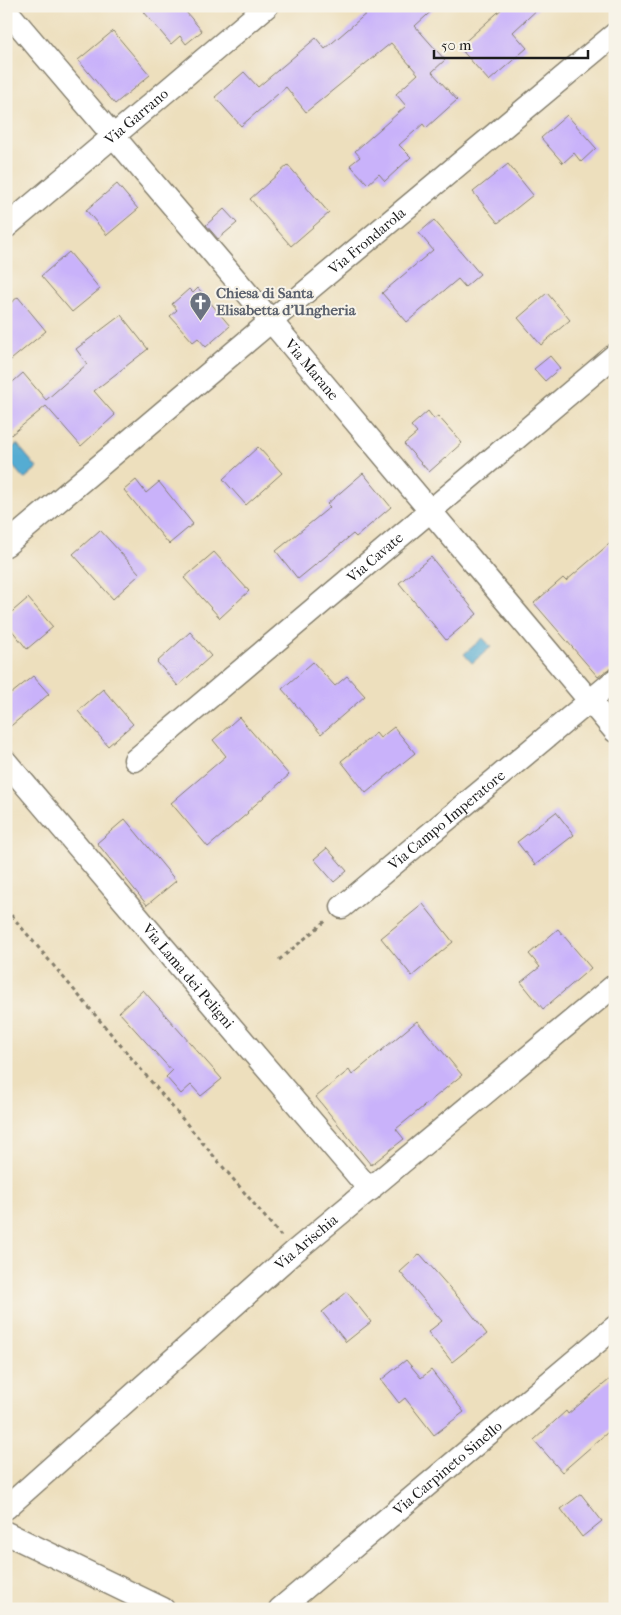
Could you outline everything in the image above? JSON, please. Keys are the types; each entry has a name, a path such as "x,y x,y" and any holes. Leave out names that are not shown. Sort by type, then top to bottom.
{"street":[{"name":"Via Garrano","path":"6,227 267,6"},
{"name":"Via Marane","path":"6,10 271,321 615,732"},
{"name":"Via Frondarola","path":"6,545 615,34"},
{"name":"Via Cavate","path":"135,760 615,355"},
{"name":"Via Campo Imperatore","path":"342,907 615,680"},
{"name":"Via Lama dei Peligni","path":"6,762 370,1190"},
{"name":"Via Arischia","path":"6,1508 294,1252 615,984"},
{"name":"Via Carpineto Sinello","path":"280,1609 615,1327"},
{"path":"6,1533 163,1609"}],"path":[{"path":"279,960 342,907"},
{"path":"6,909 294,1252"}],"water":[{"path":"17,444 37,468 24,479 6,458 6,453"},
{"path":"483,638 491,647 472,663 464,654"}],"building":[{"path":"139,6 181,6 202,31 186,44 180,36 171,44"},
{"path":"375,6 437,6 415,26 445,60 432,72 457,100 426,128 423,124 399,145 411,157 385,181 379,174 368,184 350,165 360,157 355,151 406,106 396,94 418,74 391,43 306,112 286,87 241,126 215,97 244,72 258,87 316,38 325,49"},
{"path":"505,6 541,6 513,32 527,48 489,81 459,47"},
{"path":"113,31 150,75 115,104 78,60"},
{"path":"567,115 596,148 581,162 574,153 563,163 541,138"},
{"path":"508,164 533,195 498,223 473,192"},
{"path":"288,165 329,213 291,246 250,199"},
{"path":"117,184 138,209 107,235 86,210"},
{"path":"224,209 237,223 218,239 206,225"},
{"path":"434,220 480,274 465,287 458,279 407,322 382,293 433,250 419,233"},
{"path":"69,252 100,289 72,312 41,276"},
{"name":"Chiesa di Santa Elisabetta d'Ungheria","path":"198,288 230,326 206,347 198,338 193,342 170,316 177,310 172,304 189,289 193,293"},
{"path":"547,293 570,320 541,345 518,318"},
{"path":"18,297 46,331 6,364 6,307"},
{"path":"121,315 148,349 94,391 115,415 81,446 46,406 6,439 6,388 23,373 46,400 87,364 76,349"},
{"path":"550,356 560,368 545,381 534,369"},
{"path":"428,411 434,419 438,416 462,443 429,472 404,444 417,433 411,426"},
{"path":"258,447 282,473 246,505 223,479"},
{"path":"363,473 391,507 356,537 353,534 298,579 276,551 330,507 327,504"},
{"path":"136,480 146,493 159,482 193,524 169,544 124,490"},
{"path":"100,530 140,574 113,599 73,554"},
{"path":"615,539 615,667 598,677 534,603 563,578 566,581"},
{"path":"214,552 249,591 220,618 184,578"},
{"path":"431,557 477,614 446,640 399,583"},
{"path":"28,598 53,627 27,649 6,623 6,617"},
{"path":"190,632 211,656 178,686 157,662"},
{"path":"313,662 335,686 347,676 365,696 321,734 282,689"},
{"path":"33,676 49,694 6,730 6,698"},
{"path":"103,689 133,724 108,746 78,711"},
{"path":"239,717 289,775 208,847 171,803 226,756 213,740"},
{"path":"394,727 415,753 366,793 341,761 376,733 380,738"},
{"path":"556,812 574,835 535,865 517,842"},
{"path":"125,819 176,881 147,905 97,843"},
{"path":"327,848 347,871 334,882 314,859"},
{"path":"423,904 453,942 412,976 381,938"},
{"path":"558,929 591,968 543,1009 521,982 540,967 529,954"},
{"path":"143,990 222,1079 201,1096 191,1085 181,1094 166,1077 172,1071 119,1012"},
{"path":"417,1021 462,1075 396,1129 404,1139 371,1165 316,1097 349,1070 352,1075"},
{"path":"420,1254 464,1304 487,1334 452,1362 428,1332 442,1321 400,1272"},
{"path":"347,1292 371,1322 346,1342 322,1312"},
{"path":"406,1360 421,1378 431,1370 464,1412 434,1435 405,1398 399,1403 381,1380"},
{"path":"615,1375 615,1426 562,1472 534,1440 566,1411 568,1414"},
{"path":"581,1494 602,1521 582,1537 561,1509"}],"place":[{"name":"Chiesa di Santa Elisabetta d'Ungheria","path":"200,321"}]}
